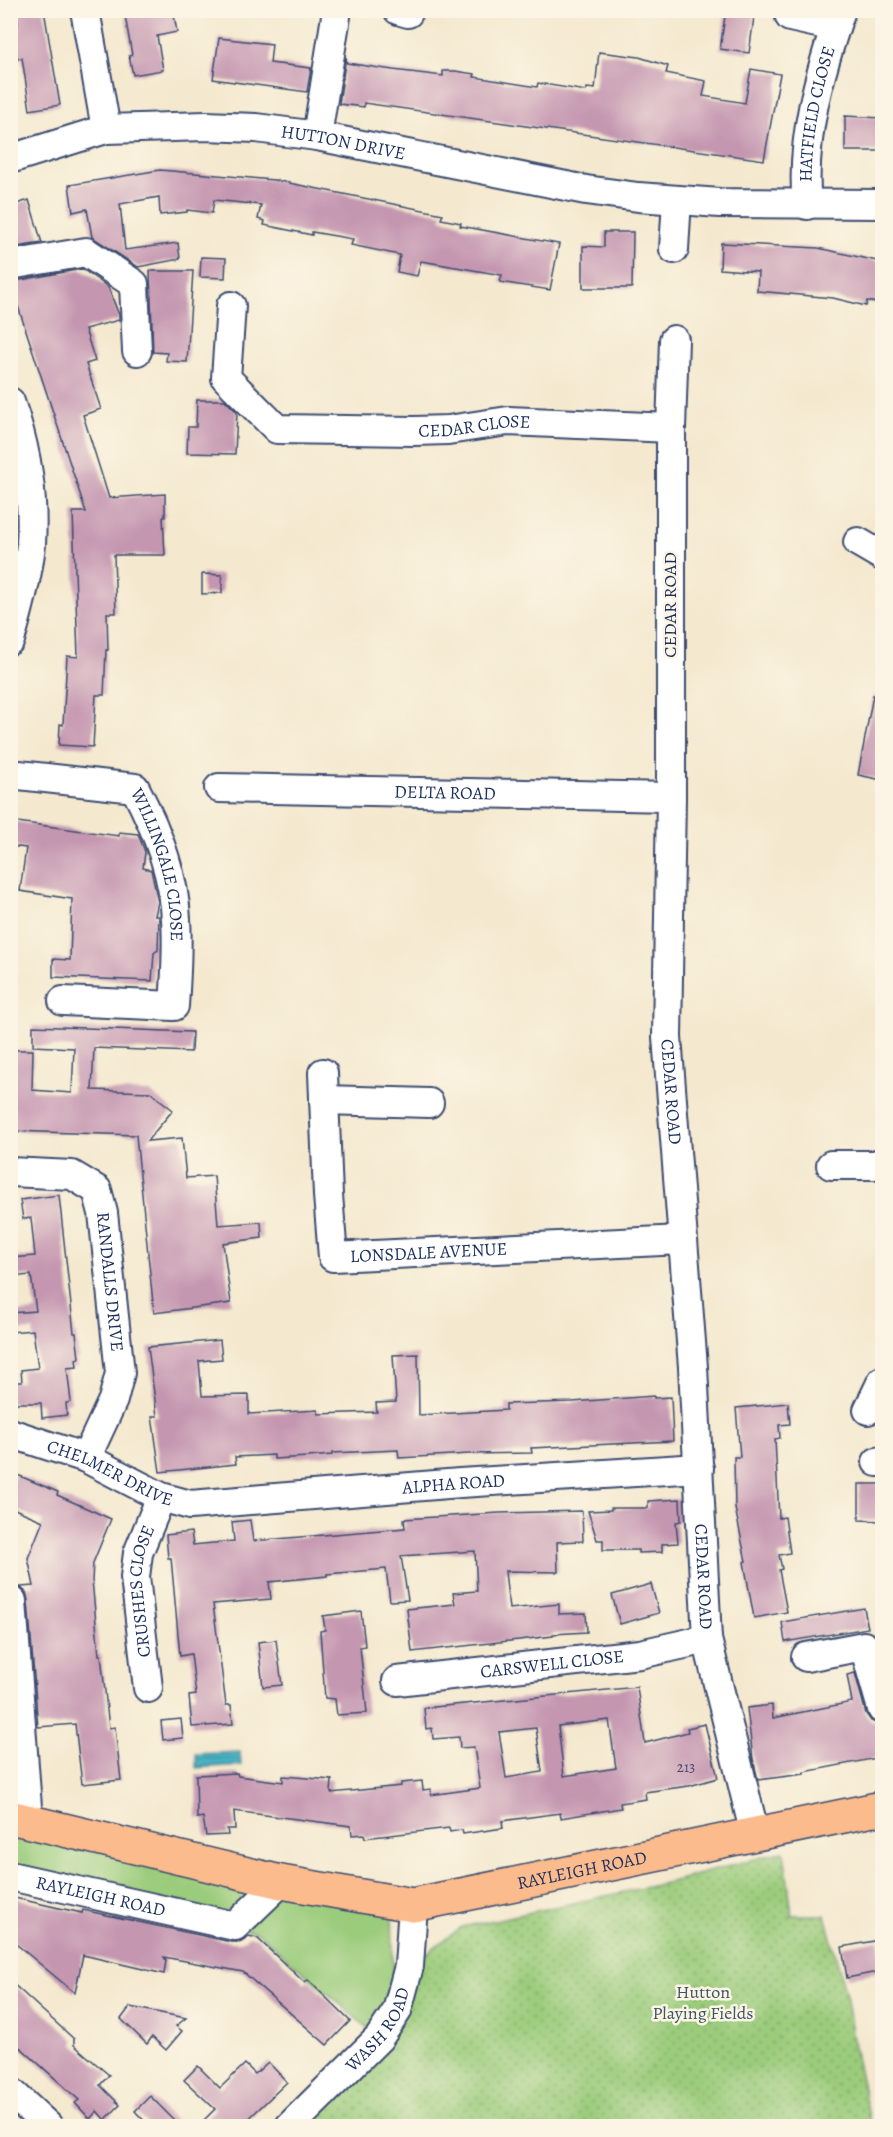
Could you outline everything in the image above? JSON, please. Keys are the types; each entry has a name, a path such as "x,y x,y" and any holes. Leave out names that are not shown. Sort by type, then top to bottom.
{"main road":[{"name":"RAYLEIGH ROAD","path":"19,1819 281,1882 413,1905 882,1808"}],"street":[{"path":"85,10 106,129"},
{"path":"317,136 337,10"},
{"name":"HATFIELD CLOSE","path":"790,17 838,19 819,85 809,131 804,174 807,205"},
{"name":"HUTTON DRIVE","path":"10,159 106,129 206,126 256,128 317,136 586,190 677,200 807,205 882,204"},
{"path":"674,249 677,200"},
{"path":"10,265 86,252 134,284 137,351"},
{"name":"CEDAR CLOSE","path":"231,306 226,378 277,429 414,432 448,430 508,420 671,428"},
{"name":"CEDAR ROAD","path":"674,340 671,428 671,797 667,1037 693,1367 707,1639 754,1835"},
{"path":"10,402 21,432 28,474 31,518 29,559 15,606 10,640"},
{"path":"858,542 882,556"},
{"name":"WILLINGALE CLOSE","path":"10,774 135,788 147,810 167,864 177,916 174,1006 63,1001"},
{"name":"DELTA ROAD","path":"219,788 671,797"},
{"name":"LONSDALE AVENUE","path":"429,1103 324,1087 333,1257 682,1240"},
{"path":"831,1165 875,1165 882,1162"},
{"name":"RANDALLS DRIVE","path":"10,1172 72,1175 97,1190 103,1213 120,1373 113,1400 86,1458"},
{"path":"868,1410 882,1381"},
{"name":"CHELMER DRIVE","path":"10,1433 86,1458 160,1497 190,1505 209,1504"},
{"name":"ALPHA ROAD","path":"209,1504 460,1483 699,1468"},
{"name":"CRUSHES CLOSE","path":"148,1688 135,1577 138,1553 160,1497"},
{"path":"12,1601 19,1819"},
{"name":"CARSWELL CLOSE","path":"397,1681 640,1654 707,1639"},
{"path":"806,1656 864,1646 882,1709"},
{"name":"RAYLEIGH ROAD","path":"10,1876 235,1926 281,1882"},
{"name":"WASH ROAD","path":"290,2127 379,2038 397,2011 409,1966 413,1905"},
{"path":"10,2091 48,2127"}],"green space":[{"path":"11,1817 392,1901 393,1977 379,2038 257,1932 11,1876"},
{"name":"Hutton Playing Fields","path":"784,1851 792,1915 825,1915 847,1999 854,2047 871,2126 290,2126 379,2038 409,1966 462,1927 671,1882"}],"water":[{"path":"240,1752 241,1765 196,1768 196,1754"}],"building":[{"path":"44,10 60,105 30,110 22,58 17,59 13,36 15,36 13,24 18,24 16,12"},
{"path":"124,10 173,10 177,32 157,36 163,70 133,75"},
{"path":"726,10 755,10 749,53 720,49"},
{"path":"219,38 272,44 270,63 311,68 307,92 213,79"},
{"path":"599,52 639,57 668,66 666,73 706,81 703,96 745,103 751,69 780,74 764,160 364,103 364,107 339,104 346,57 347,63 393,70 443,76 443,71 455,71 475,74 474,77 537,87 538,83 586,91 587,88 595,89"},
{"path":"845,116 882,118 882,151 845,151"},
{"path":"160,170 274,180 443,214 441,219 461,223 460,226 559,244 550,290 500,282 502,275 421,261 417,276 397,272 400,255 351,245 353,239 312,232 312,235 264,225 265,221 258,219 261,205 214,200 212,213 187,210 187,212 160,215 159,197 120,204 125,250 178,243 180,259 138,267 92,237 87,209 73,212 69,185"},
{"path":"29,200 42,243 10,248 10,206"},
{"path":"604,232 633,232 632,288 583,288 583,246 604,247"},
{"path":"721,243 818,248 882,262 882,304 867,301 866,306 833,298 757,291 758,272 720,269"},
{"path":"201,257 226,258 225,278 200,277"},
{"path":"82,269 108,287 119,315 119,320 85,329 95,361 86,364 101,409 83,415 109,498 165,494 165,517 163,517 165,555 114,555 116,613 107,613 108,650 106,650 104,695 96,695 93,747 59,745 60,724 63,725 67,656 78,657 73,512 86,512 10,282"},
{"path":"150,271 193,271 187,362 166,361 167,353 153,352"},
{"path":"197,400 225,400 237,412 235,454 187,453 188,427 196,427"},
{"path":"202,574 222,575 222,593 202,594"},
{"path":"873,695 882,696 882,780 858,775"},
{"path":"10,821 119,836 119,832 138,834 145,852 143,868 151,870 158,902 155,916 159,916 158,950 154,953 152,981 53,977 53,959 70,960 72,899 20,891 26,848 10,846"},
{"path":"33,1026 192,1032 191,1052 94,1048 92,1090 150,1092 173,1110 147,1141 182,1138 186,1178 214,1176 218,1225 261,1222 262,1238 223,1243 231,1303 154,1313 136,1135 10,1131 10,1091 14,1050 33,1050 32,1090 72,1093 74,1048 33,1046"},
{"path":"59,1195 74,1333 76,1333 79,1358 76,1359 77,1367 67,1368 71,1402 66,1403 67,1415 42,1418 41,1403 10,1403 10,1382 22,1382 21,1370 38,1368 33,1330 10,1332 10,1313 36,1311 31,1275 10,1277 10,1258 35,1256 31,1218 23,1219 20,1200"},
{"path":"220,1340 222,1359 199,1361 202,1396 249,1395 249,1414 318,1410 318,1414 377,1412 376,1403 396,1402 393,1355 418,1354 419,1415 506,1410 506,1404 671,1397 673,1441 531,1448 532,1453 399,1458 398,1450 274,1459 274,1455 235,1457 236,1464 160,1472 152,1416 157,1416 148,1347"},
{"path":"788,1403 790,1424 779,1425 780,1438 775,1439 779,1518 785,1517 790,1553 779,1555 782,1569 779,1570 787,1612 754,1618 744,1562 746,1561 735,1508 734,1457 740,1457 736,1408"},
{"path":"15,1474 58,1492 57,1495 111,1519 93,1563 92,1580 109,1728 115,1727 121,1780 82,1784 75,1724 38,1727 28,1600 26,1592 20,1587 34,1586 28,1558 43,1521 10,1507 10,1484"},
{"path":"859,1484 882,1484 882,1521 859,1520"},
{"path":"680,1499 681,1521 676,1522 678,1543 662,1544 662,1552 638,1553 638,1550 603,1550 603,1540 597,1540 588,1511 611,1510 611,1508 648,1508 648,1501"},
{"path":"582,1511 583,1541 557,1542 558,1572 505,1571 509,1609 559,1604 559,1614 586,1613 587,1632 553,1634 553,1636 412,1652 407,1609 455,1604 453,1593 477,1591 475,1551 401,1556 408,1600 390,1601 386,1569 269,1582 271,1599 213,1604 226,1705 231,1705 233,1724 192,1727 189,1696 196,1695 191,1654 180,1656 171,1558 168,1558 166,1535 191,1532 193,1545 234,1541 232,1522 250,1520 253,1541 405,1528 404,1519"},
{"path":"651,1584 659,1613 620,1624 612,1595"},
{"path":"864,1608 868,1628 785,1642 782,1622"},
{"path":"361,1611 365,1646 360,1647 367,1713 337,1715 335,1699 325,1698 320,1631 325,1630 323,1616"},
{"path":"276,1640 282,1685 263,1687 258,1642"},
{"path":"855,1673 866,1714 871,1721 881,1725 882,1757 804,1772 804,1774 758,1780 747,1708 772,1705 773,1718 852,1702 847,1675"},
{"path":"637,1687 645,1743 688,1732 687,1728 705,1724 718,1778 689,1786 645,1792 646,1799 620,1803 621,1808 561,1818 560,1813 502,1821 503,1828 463,1834 462,1830 450,1832 449,1828 365,1838 364,1834 352,1835 351,1826 234,1811 235,1829 227,1829 228,1835 206,1836 203,1817 197,1818 196,1775 237,1773 238,1776 283,1782 283,1776 332,1780 331,1793 401,1786 401,1783 422,1781 423,1790 431,1789 431,1795 480,1788 474,1747 460,1748 459,1737 433,1739 432,1728 426,1729 424,1708","holes":["609,1720 616,1768 564,1776 558,1726","536,1728 542,1772 506,1778 499,1732"]},
{"path":"181,1719 183,1738 163,1740 161,1721"},
{"path":"10,1897 82,1913 83,1910 231,1942 240,1942 249,1936 257,1938 305,1983 308,1980 350,2021 327,2045 243,1972 164,1957 166,1960 164,1974 83,1955 75,1993 10,1939"},
{"path":"879,1940 882,1971 847,1978 842,1947"},
{"path":"10,1981 74,2039 74,2045 109,2075 100,2085 120,2105 105,2120 97,2111 90,2119 75,2103 79,2100 21,2048 10,2044"},
{"path":"130,2007 186,2018 176,2026 182,2031 166,2050 152,2037 147,2044 121,2019"},
{"path":"268,2062 287,2082 240,2127 197,2127 215,2109 184,2080 198,2066 220,2088 245,2064 255,2074"},
{"path":"150,2096 181,2127 150,2127 135,2111"}]}
